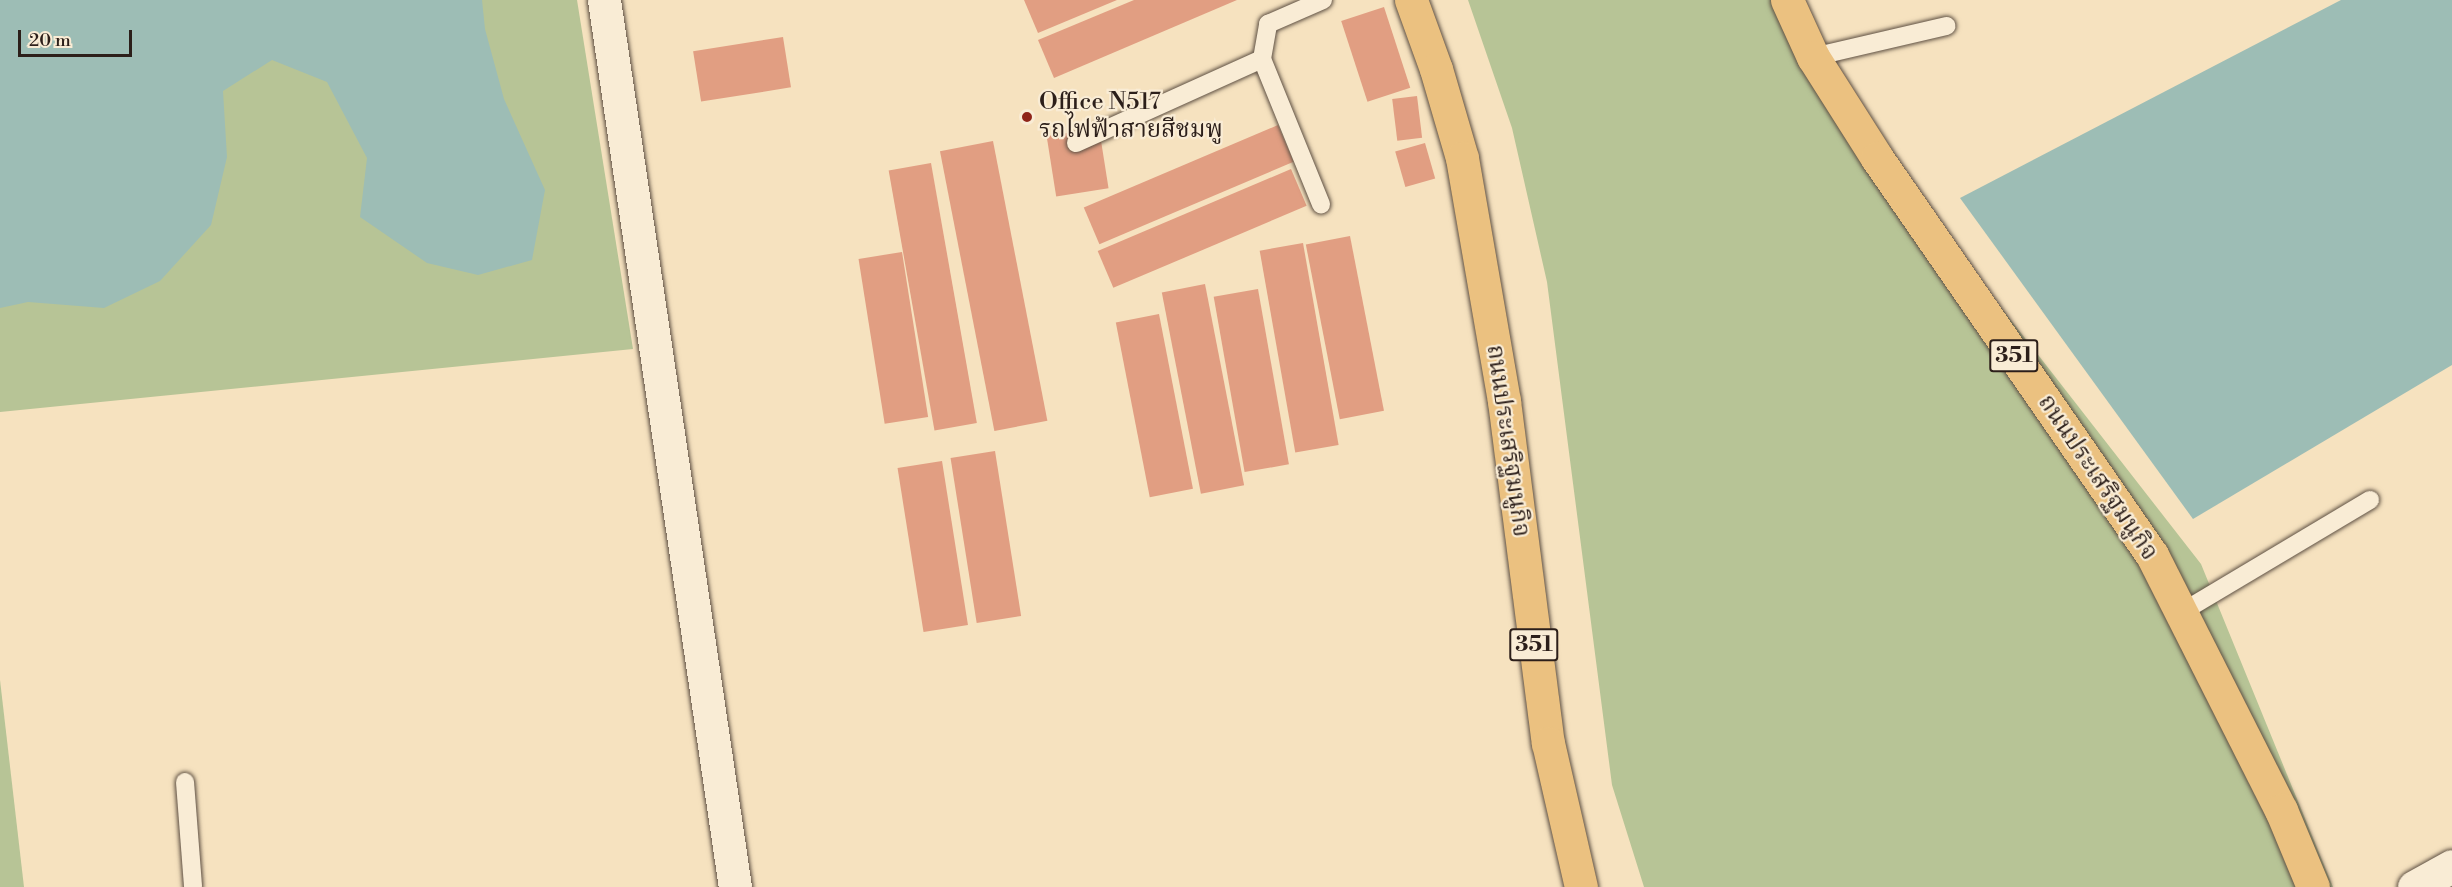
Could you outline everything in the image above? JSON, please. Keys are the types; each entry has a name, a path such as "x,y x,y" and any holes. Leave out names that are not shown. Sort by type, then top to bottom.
{"main road":[{"name":"ถนนประเสริฐมนูกิจ","path":"1411,0 1462,158 1504,400 1546,731 1581,887"},
{"name":"ถนนประเสริฐมนูกิจ","path":"1786,0 1813,57 1877,158 2152,555 2281,810 2313,887"}],"street":[{"path":"604,0 735,887"},
{"path":"2414,887 2452,866"}],"lane":[{"path":"1321,204 1262,59 1268,24 1323,0"},
{"path":"1813,57 1946,26"},
{"path":"1076,143 1262,59"},
{"path":"2182,612 2370,500"},
{"path":"185,782 193,887"}],"green space":[{"path":"0,0 577,0 633,349 0,412"},
{"path":"1468,0 1771,0 1781,25 2201,564 2333,887 1644,887 1612,785 1547,282 1512,128"},
{"path":"0,680 24,887 0,887"}],"water":[{"path":"0,0 482,0 485,29 504,99 545,190 532,260 478,275 427,263 360,217 367,158 327,82 272,60 223,91 227,157 211,225 160,281 104,308 28,302 0,308"},
{"path":"2341,0 2452,0 2452,365 2193,519 1960,198"}],"building":[{"path":"1024,0 1117,0 1038,33"},
{"path":"1134,0 1237,0 1054,78 1038,40"},
{"path":"1384,7 1410,88 1367,102 1341,21"},
{"path":"783,37 791,87 701,102 693,51"},
{"path":"1417,96 1422,138 1397,141 1392,99"},
{"path":"1278,125 1294,162 1099,244 1084,207"},
{"path":"1099,128 1109,188 1056,197 1047,136"},
{"path":"993,141 1047,421 994,431 940,151"},
{"path":"1425,143 1435,179 1405,187 1395,152"},
{"path":"931,163 977,423 934,430 889,170"},
{"path":"1291,169 1307,206 1113,288 1098,251"},
{"path":"1350,236 1384,411 1340,419 1306,245"},
{"path":"1303,243 1339,445 1295,453 1260,251"},
{"path":"902,252 928,417 885,424 859,259"},
{"path":"1205,284 1244,485 1201,494 1162,292"},
{"path":"1258,289 1289,464 1245,472 1214,297"},
{"path":"1159,314 1193,489 1150,497 1116,322"},
{"path":"995,451 1021,616 977,623 951,458"},
{"path":"942,461 968,625 924,632 898,468"}],"place":[{"name":"Office N517 รถไฟฟ้าสายสีชมพู","path":"1027,117"}]}
